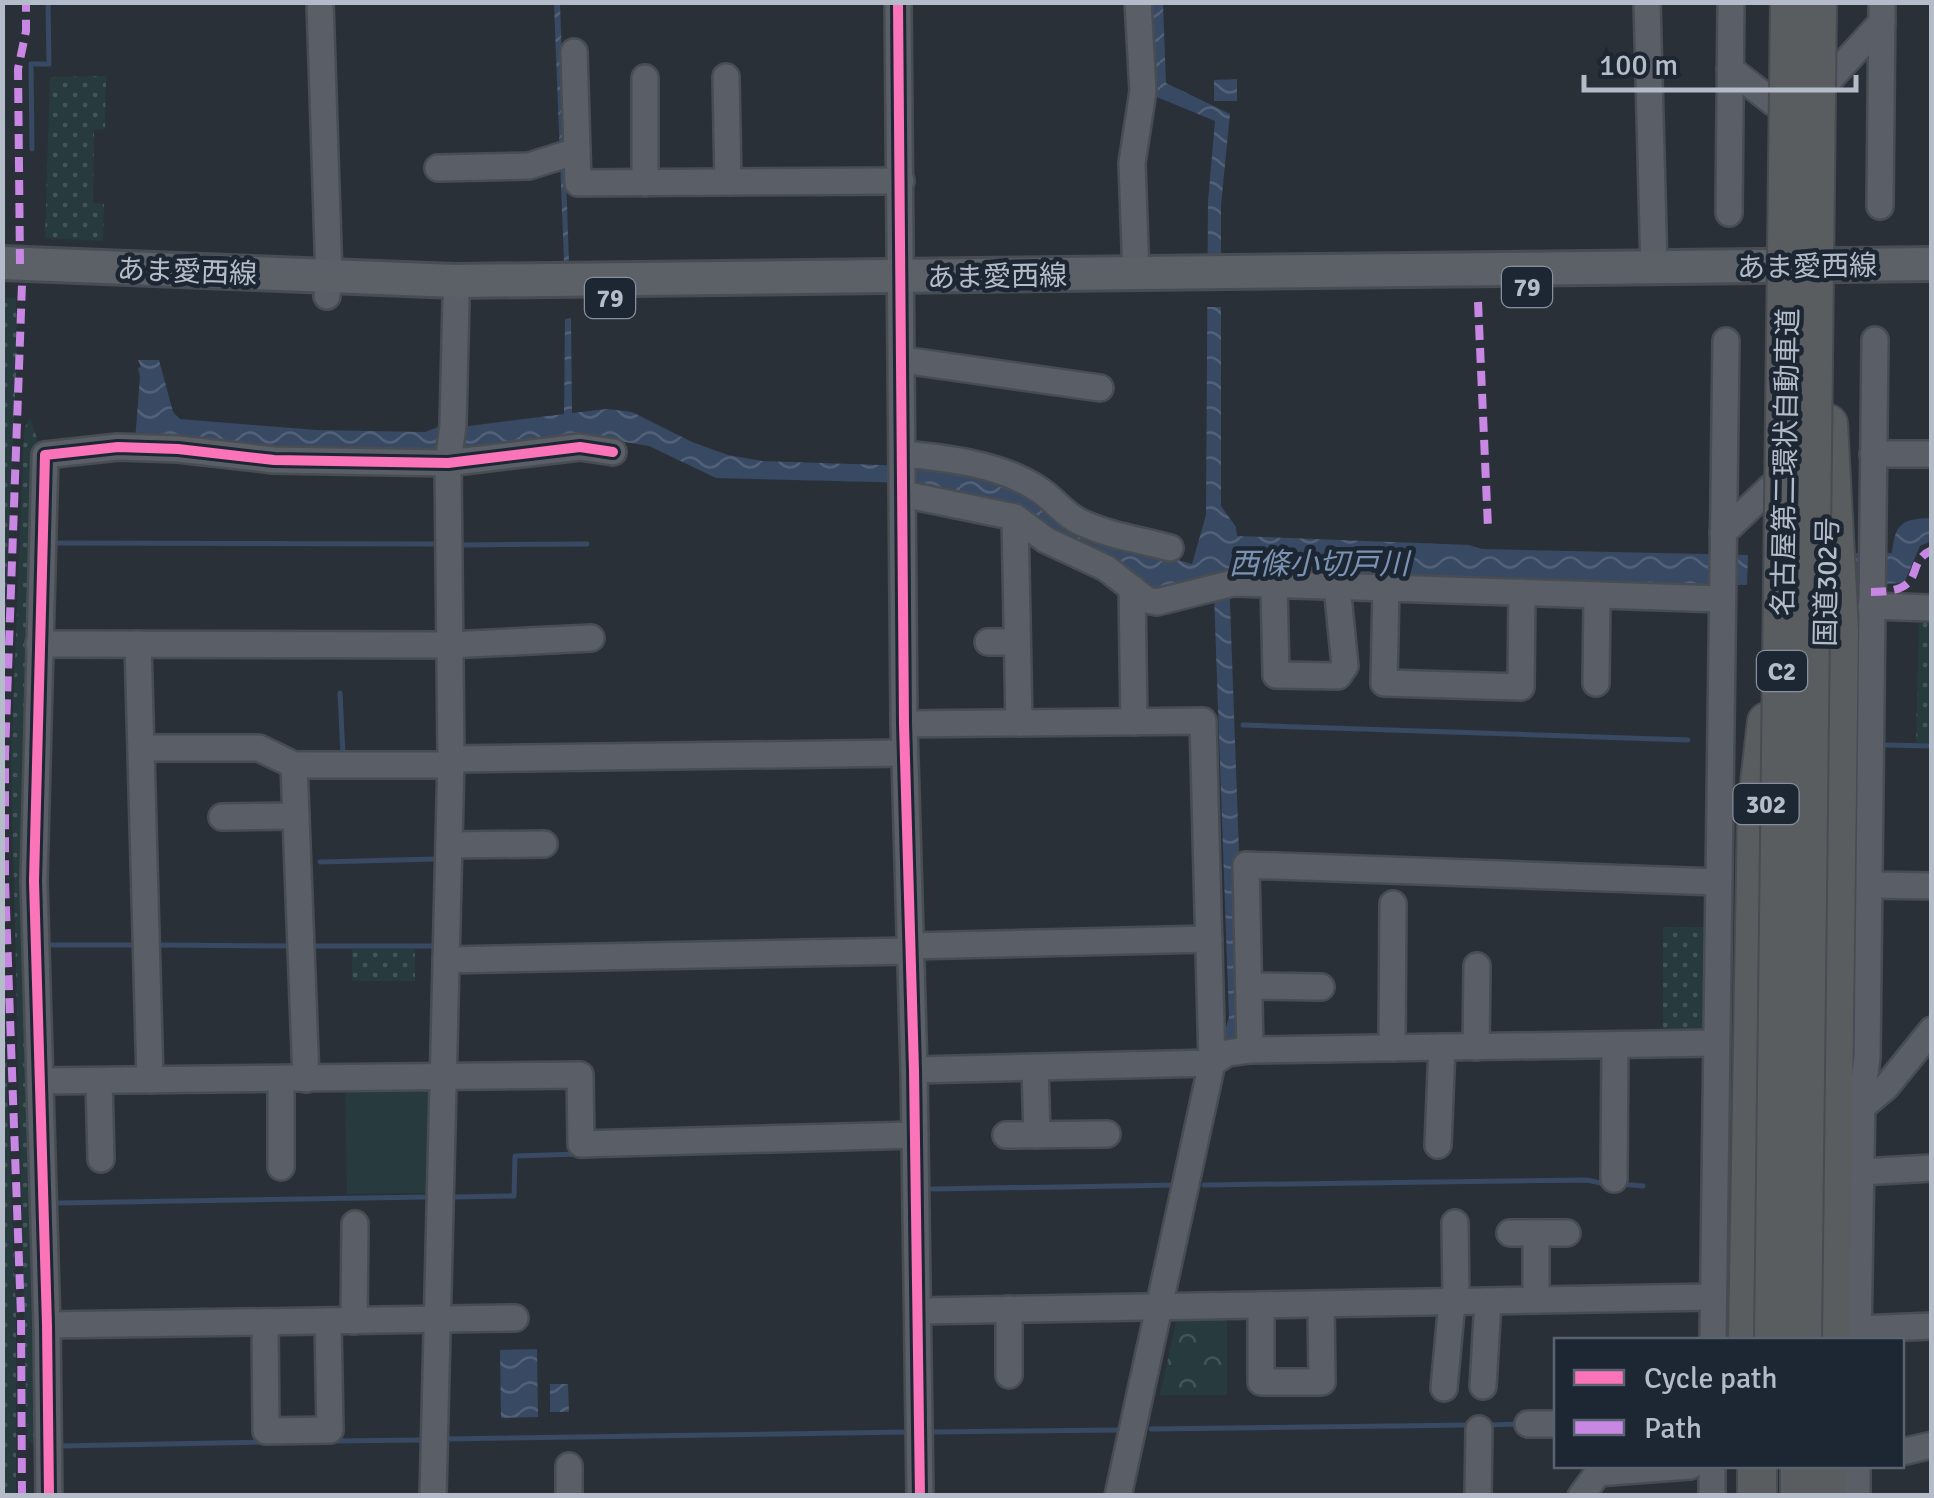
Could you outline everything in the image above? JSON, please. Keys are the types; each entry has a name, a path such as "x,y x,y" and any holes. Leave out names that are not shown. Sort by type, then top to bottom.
{"highway":[{"name":"国道302号","path":"1759,1338 1775,2"},
{"name":"名古屋第二環状自動車道","path":"1774,1338 1790,2"},
{"name":"名古屋第二環状自動車道","path":"1802,1338 1817,2"},
{"name":"国道302号","path":"1816,1338 1832,2"},
{"path":"1828,424 1838,630 1833,1022 1849,1337"},
{"path":"1719,1337 1752,1024 1757,809 1767,722"},
{"path":"1746,1468 1746,1496"},
{"path":"1757,1468 1757,1496"},
{"path":"1772,1496 1773,1468"},
{"path":"1800,1468 1800,1496"},
{"path":"1814,1468 1814,1496"},
{"path":"1827,1496 1853,1472"}],"main road":[{"name":"あま愛西線","path":"328,286 456,300 902,286 1829,275 1932,264"},
{"name":"あま愛西線","path":"10,274 328,286 455,282 902,286 1136,274 1214,282 1654,268 1771,276"},
{"name":"あま愛西線","path":"1829,275 1932,283"}],"street":[{"path":"320,2 328,286"},
{"path":"898,2 904,754 916,1135 920,1496"},
{"path":"1136,274 1132,163 1143,91 1138,2"},
{"path":"1647,2 1654,268"},
{"path":"1729,213 1731,2"},
{"path":"1831,78 1882,12"},
{"path":"1880,206 1882,12"},
{"path":"574,52 567,154 578,183 901,181"},
{"path":"1730,69 1774,103"},
{"path":"726,77 728,182"},
{"path":"644,78 645,182"},
{"path":"438,168 530,166 567,154"},
{"path":"433,1496 451,762 448,460 453,425 456,300"},
{"path":"1875,340 1867,1057 1849,1337 1932,1326"},
{"path":"1719,1337 1714,1297 1726,342"},
{"path":"903,360 1100,388"},
{"path":"1828,424 1873,461 1932,454"},
{"path":"49,1496 34,881 45,455 118,447 274,460 448,460 580,447 613,452"},
{"path":"903,474 942,458 1022,480 1085,525 1170,548"},
{"path":"903,474 1016,516 1046,540 1106,568 1147,600 1157,602 1234,583 1722,594"},
{"path":"1723,542 1770,488"},
{"path":"1016,516 1018,723"},
{"path":"1274,585 1276,675 1338,676 1345,666 1337,586"},
{"path":"1132,588 1134,722"},
{"path":"1386,588 1384,683 1521,687 1522,592"},
{"path":"1596,683 1597,594"},
{"path":"1872,597 1932,608"},
{"path":"39,644 450,644 591,638"},
{"path":"988,642 1018,642"},
{"path":"138,644 150,1080"},
{"path":"904,724 1203,722 1209,939 1230,1055"},
{"path":"141,748 259,748 294,765 904,754"},
{"path":"281,1167 293,1079 294,765"},
{"path":"222,817 296,816"},
{"path":"449,845 544,844"},
{"path":"1118,1496 1251,986 1246,865 1718,882"},
{"path":"1870,885 1932,886"},
{"path":"1392,1048 1393,904"},
{"path":"446,960 1209,939"},
{"path":"1476,1047 1477,966"},
{"path":"1251,986 1321,987"},
{"path":"1862,1107 1886,1087 1930,1034"},
{"path":"914,1070 1392,1048 1716,1043"},
{"path":"1614,1179 1615,1044"},
{"path":"1438,1145 1442,1047"},
{"path":"1036,1067 1037,1135"},
{"path":"40,1081 580,1075 581,1144 916,1135"},
{"path":"100,1081 101,1159"},
{"path":"1006,1135 1107,1134"},
{"path":"1860,1172 1932,1168"},
{"path":"1444,1388 1454,1301 1455,1223"},
{"path":"265,1322 266,1430 330,1430 355,1224"},
{"path":"1510,1234 1568,1232"},
{"path":"1536,1233 1536,1300"},
{"path":"918,1311 1714,1297"},
{"path":"1483,1386 1488,1301"},
{"path":"1261,1305 1261,1382 1322,1382 1321,1304"},
{"path":"1131,1496 1166,1307"},
{"path":"1009,1310 1009,1376"},
{"path":"47,1326 514,1318"},
{"path":"1528,1424 1554,1424"},
{"path":"1478,1496 1479,1430"},
{"path":"1904,1452 1932,1445"},
{"path":"568,1466 569,1496"},
{"path":"1591,1484 1679,1468"},
{"path":"1712,1468 1712,1496"}],"green space":[{"path":"106,76 105,129 94,130 93,203 104,204 103,241 45,238 50,77"},
{"path":"3,297 16,298 17,354 3,662"},
{"path":"30,417 40,448 33,482 29,544 22,880 37,1448 27,1438 11,761 24,430"},
{"path":"1919,612 1931,612 1931,743 1916,743"},
{"path":"1663,927 1704,927 1703,1034 1663,1035"},
{"path":"2,946 16,1312 16,1496 2,1495"},
{"path":"352,947 415,948 415,981 352,981"},
{"path":"430,1086 429,1193 347,1194 345,1087"},
{"path":"1178,1314 1227,1314 1227,1395 1160,1395"}],"water":[{"path":"554,3 560,3 569,262 564,262"},
{"name":"西條小切戸川","path":"1146,3 1163,3 1166,83 1230,114 1221,205 1221,506 1236,527 1237,536 1469,545 1482,549 1748,555 1747,585 1229,575 1245,1019 1238,1041 1222,1041 1229,1017 1214,595 1157,593 918,483 716,478 649,446 583,435 435,457 135,441 141,367 138,360 159,360 173,412 180,419 316,430 425,432 438,427 564,414 565,319 571,318 572,413 607,409 632,412 692,442 728,455 762,461 941,467 1017,489 1082,533 1192,564 1206,515 1208,201 1215,121 1152,95"},
{"path":"1237,79 1237,101 1214,101 1214,80"},
{"path":"1931,518 1931,541 1920,546 1904,583 1856,585 1856,553 1892,553 1895,535 1902,525"},
{"path":"537,1349 538,1417 501,1418 500,1350"},
{"path":"550,1384 568,1384 569,1412 550,1412"}],"pier":[{"path":"1203,259 1225,259 1225,307 1203,307"}],"waterway":[{"path":"32,149 31,64 49,64 48,2"},
{"path":"51,543 437,544"},
{"path":"460,545 587,544"},
{"path":"340,693 343,755"},
{"path":"1243,725 1688,740"},
{"path":"1885,745 1932,746"},
{"path":"320,862 437,859"},
{"path":"44,945 137,945"},
{"path":"153,945 292,946"},
{"path":"309,946 436,946"},
{"path":"453,1197 514,1196 515,1156 579,1154"},
{"path":"1204,1185 1587,1180 1605,1184"},
{"path":"1621,1184 1643,1186"},
{"path":"932,1189 1179,1185"},
{"path":"58,1203 428,1197"},
{"path":"1487,1425 1521,1424"},
{"path":"1151,1429 1471,1425"},
{"path":"931,1432 1123,1430"},
{"path":"445,1442 908,1432"},
{"path":"332,1441 421,1440"},
{"path":"59,1446 266,1442"}],"marked path":[{"path":"20,264 18,69 26,31 26,2"},
{"path":"22,284 5,755 5,882 21,1316 22,1496"},
{"path":"1478,302 1488,528"},
{"path":"1871,592 1902,587 1913,576 1918,562 1932,550"}],"cycle path":[{"path":"898,2 904,724 920,1496"},
{"path":"49,1496 34,881 45,455 118,447 274,460 448,463 580,447 613,452"}]}
